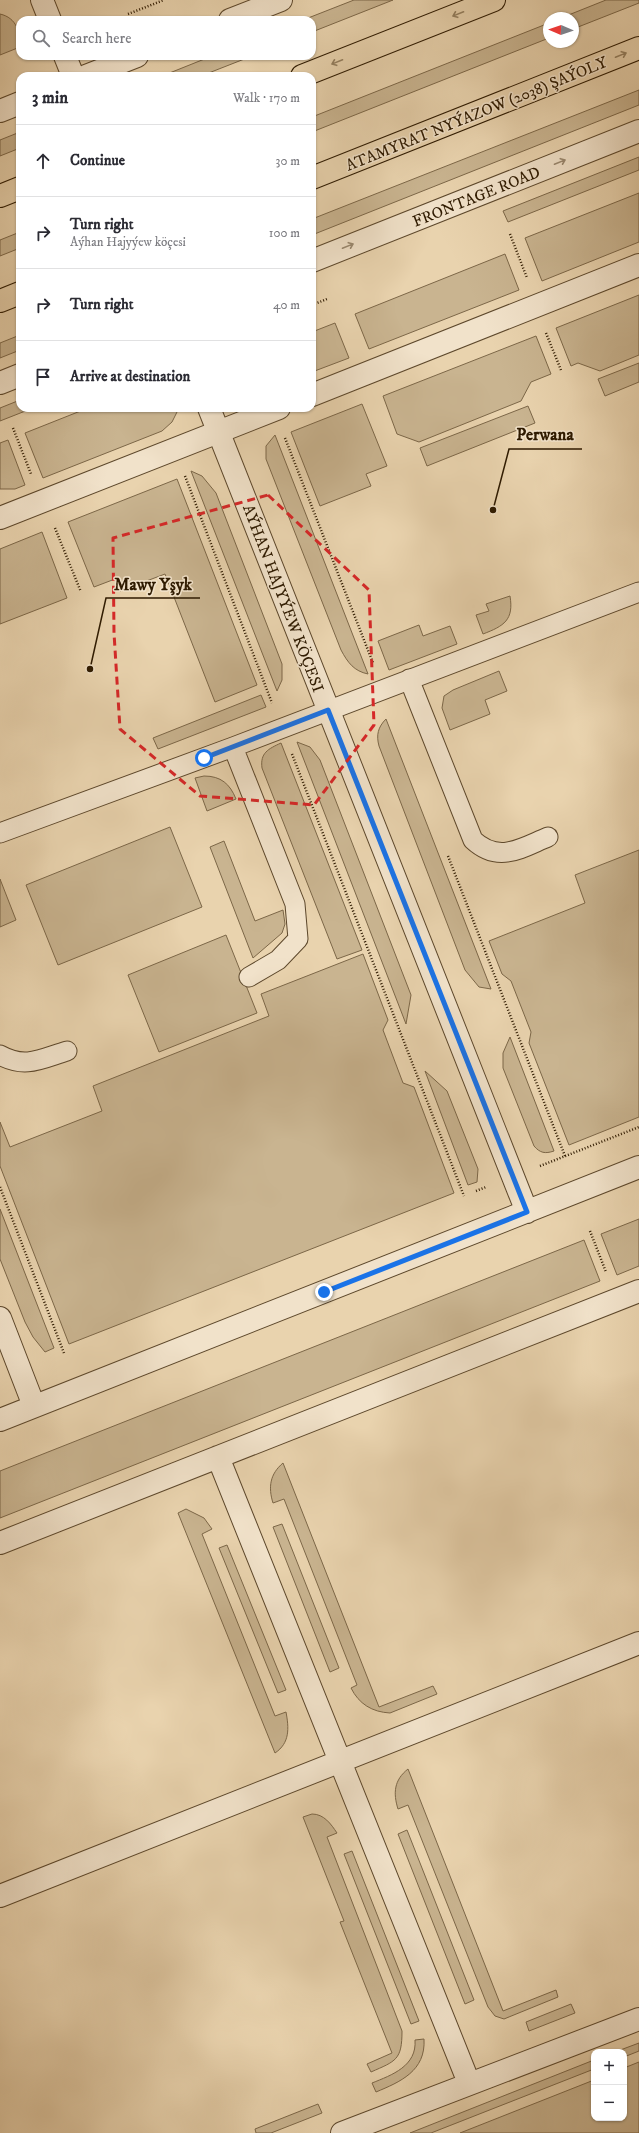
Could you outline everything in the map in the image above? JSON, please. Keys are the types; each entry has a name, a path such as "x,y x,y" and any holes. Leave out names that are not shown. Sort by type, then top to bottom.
{"main road":[{"path":"312,72 494,0"},
{"name":"ATAMYRAT NYÝAZOW (2038) ŞAÝOLY","path":"316,176 639,48"},
{"path":"0,196 16,190"},
{"path":"0,301 16,295"}],"street":[{"path":"42,0 48,16"},
{"path":"240,16 281,0"},
{"path":"67,60 71,72"},
{"path":"96,72 127,60"},
{"path":"0,111 16,104"},
{"name":"FRONTAGE ROAD","path":"316,259 639,131"},
{"path":"316,393 639,265"},
{"path":"0,383 16,377"},
{"name":"AÝHAN HAJYÝEW KÖÇESI","path":"211,412 527,1212"},
{"path":"0,518 268,412"},
{"path":"0,1420 639,1167"},
{"path":"0,1542 639,1291"},
{"path":"0,1318 34,1406"},
{"path":"218,1457 469,2083"},
{"path":"0,1896 639,1643"},
{"path":"342,2133 639,2019"}],"lane":[{"path":"0,833 233,747 639,592"},
{"path":"409,679 474,840 491,852 502,853 548,836"},
{"path":"233,747 295,904 298,939 278,960 249,977"},
{"path":"0,1055 10,1061 23,1064 67,1051"}],"path":[{"path":"128,14 164,0"},
{"path":"316,304 327,299"},
{"path":"184,475 464,1196"},
{"path":"552,1161 639,1127"},
{"path":"0,1187 64,1353"},
{"path":"590,1231 609,1278"}],"highlighted area":[{"path":"268,495 369,590 374,725 314,805 200,796 120,729 114,633 113,538"}],"shaded area":[{"path":"354,0 393,0 316,30 316,16 313,16"},
{"path":"606,0 639,0 639,3 579,27 579,12 576,12"},
{"path":"0,14 6,16 14,22 16,26 16,49 0,55"},
{"path":"543,25 543,40 316,130 316,115"},
{"path":"202,60 242,60 211,72 172,72"},
{"path":"639,90 639,105 316,233 316,217"},
{"path":"16,134 16,150 0,156 0,140"},
{"path":"639,157 639,170 508,222 503,211"},
{"path":"639,193 639,242 542,281 525,238"},
{"path":"16,234 16,250 0,256 0,240"},
{"path":"505,254 519,290 369,349 355,314"},
{"path":"639,295 639,355 600,371 578,363 571,366 556,328"},
{"path":"335,323 349,358 316,370 316,330"},
{"path":"536,336 551,374 531,382 521,401 419,442 397,434 383,396"},
{"path":"16,337 16,352 0,358 0,343"},
{"path":"639,363 639,382 605,396 598,379"},
{"path":"16,402 16,412 23,412 0,421 0,408"},
{"path":"362,404 387,466 366,474 371,486 320,506 291,432"},
{"path":"528,406 535,423 427,466 420,448"},
{"path":"78,412 177,412 172,422 162,431 43,478 25,433"},
{"path":"275,435 368,674 355,669 346,659 341,650 266,459 266,446"},
{"path":"8,440 25,485 15,489 0,489 0,443"},
{"path":"191,471 202,476 216,493 282,664 282,680 277,691"},
{"path":"177,479 257,685 215,702 165,574 120,591 115,579 94,587 68,522"},
{"path":"42,532 67,598 0,624 0,549"},
{"path":"510,596 510,611 506,621 497,628 483,634 476,615 489,611 486,604"},
{"path":"419,625 423,636 450,626 457,644 389,670 378,641"},
{"path":"499,671 507,691 485,700 490,714 450,730 442,708 444,696 453,690"},
{"path":"261,695 266,707 158,749 153,738"},
{"path":"386,719 491,989 479,987 465,970 379,746 378,731"},
{"path":"297,742 310,747 320,760 411,995 406,1024"},
{"path":"281,743 362,950 337,959 262,768 262,759 266,752 272,747"},
{"path":"204,776 220,779 228,785 236,799 207,811 195,778"},
{"path":"170,827 202,907 58,965 26,885"},
{"path":"224,841 255,921 283,910 285,924 282,933 253,958 210,847"},
{"path":"639,850 639,1117 569,1145 529,1043 531,1032 511,981 502,974 489,941 585,903 575,875"},
{"path":"0,879 16,920 0,927"},
{"path":"226,935 257,1013 159,1052 128,975"},
{"path":"363,954 388,1020 383,1030 403,1083 414,1087 454,1193 69,1344 0,1166 0,1122 10,1147 102,1111 93,1086 269,1016 261,994"},
{"path":"510,1037 554,1151 543,1152 534,1146 503,1068 503,1053"},
{"path":"425,1071 447,1091 478,1169 477,1182 468,1185"},
{"path":"0,1209 54,1348 45,1352 33,1337 25,1322 0,1259"},
{"path":"639,1219 639,1266 617,1275 601,1234"},
{"path":"584,1240 600,1281 0,1518 0,1471"},
{"path":"283,1463 379,1707 433,1686 437,1694 390,1713 372,1709 362,1703 354,1694 351,1688 357,1685 284,1499 273,1503 271,1497 271,1481 275,1472"},
{"path":"186,1509 204,1518 212,1529 202,1534 275,1716 286,1712 288,1729 286,1740 280,1749 275,1753 178,1513"},
{"path":"282,1524 339,1668 330,1672 273,1527"},
{"path":"227,1545 286,1690 278,1693 219,1548"},
{"path":"408,1769 503,2011 556,1990 558,1997 504,2019 495,2016 488,2007 408,1805 398,1809 395,1798 397,1782 403,1773"},
{"path":"316,1814 324,1818 330,1823 337,1833 327,1837 402,2031 401,2048 396,2058 392,2062 371,2072 367,2064 392,2053 340,1922 344,1921 303,1817"},
{"path":"407,1830 474,2000 465,2004 398,1834"},
{"path":"352,1851 419,2021 411,2024 344,1854"},
{"path":"571,2004 575,2013 529,2031 526,2022"},
{"path":"424,2039 421,2059 410,2074 394,2084 376,2092 372,2083 395,2073 408,2063 415,2049 415,2040"},
{"path":"639,2043 639,2051 627,2056 627,2049 623,2049"},
{"path":"591,2061 591,2070 431,2133 410,2133"},
{"path":"639,2062 639,2133 460,2133 591,2081 591,2121 627,2121 627,2067"},
{"path":"318,2104 322,2113 271,2133 256,2133 255,2129"}],"place":[{"name":"Perwana","path":"493,510"},
{"name":"Mawy Yşyk","path":"90,669"}],"route":[{"path":"204,758 328,710 527,1212 324,1292"}]}
